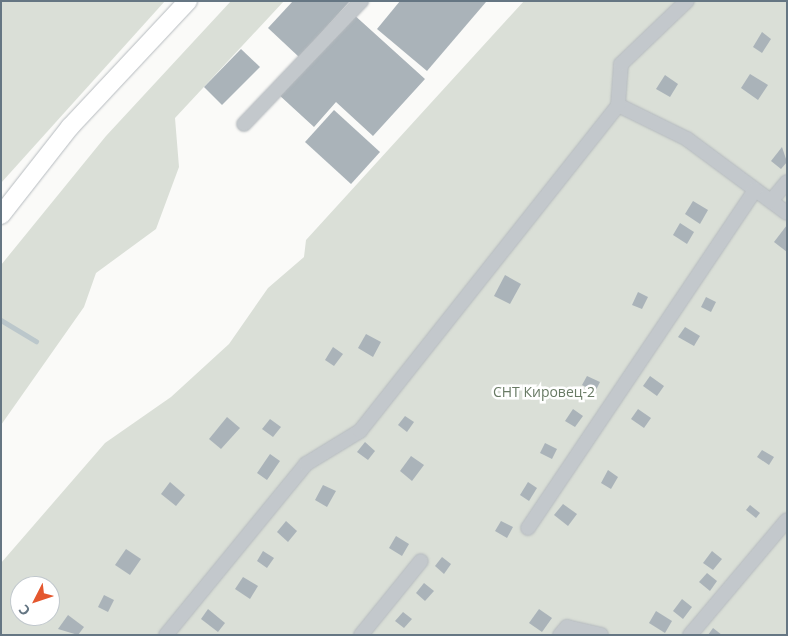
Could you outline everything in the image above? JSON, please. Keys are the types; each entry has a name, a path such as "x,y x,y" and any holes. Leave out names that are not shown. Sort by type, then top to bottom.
{"main road":[{"path":"1,215 70,127 188,1"}],"street":[{"path":"244,124 361,1"},
{"path":"166,635 306,464 360,431 618,105 621,64 687,1"},
{"path":"618,105 687,139 787,213"},
{"path":"771,201 787,182"},
{"path":"528,528 755,190"},
{"path":"690,635 787,520"},
{"path":"361,635 421,561"},
{"path":"564,631 601,635"}],"green space":[{"path":"1,1 165,1 1,183"},
{"path":"231,1 284,1 175,118 179,167 156,229 96,273 84,307 1,425 1,265 106,136"},
{"name":"СНТ Кировец-2","path":"524,1 787,1 787,635 1,635 1,563 105,443 171,397 229,344 268,288 304,257 306,240"}],"building":[{"path":"293,1 350,1 299,57 268,28"},
{"path":"400,1 486,2 427,71 377,29"},
{"path":"352,13 425,79 373,136 336,102 314,127 278,94"},
{"path":"762,32 771,39 762,53 753,47"},
{"path":"241,49 260,67 222,105 204,87"},
{"path":"750,74 768,85 758,100 741,88"},
{"path":"665,75 678,84 670,97 656,89"},
{"path":"334,110 380,152 351,184 305,142"},
{"path":"782,147 787,162 781,169 771,161"},
{"path":"693,201 708,210 700,224 685,214"},
{"path":"680,223 694,232 687,244 673,235"},
{"path":"787,225 787,252 774,242"},
{"path":"505,275 521,284 510,304 494,296"},
{"path":"638,292 648,297 642,309 632,305"},
{"path":"706,297 716,302 711,312 701,307"},
{"path":"685,327 700,336 694,346 678,337"},
{"path":"366,334 381,342 373,357 358,348"},
{"path":"333,347 343,354 334,366 325,360"},
{"path":"587,376 600,382 595,392 582,385"},
{"path":"650,376 664,386 657,396 643,386"},
{"path":"573,409 583,416 575,427 565,421"},
{"path":"638,409 651,418 644,428 631,419"},
{"path":"405,416 414,422 407,432 398,425"},
{"path":"227,417 240,428 221,449 209,439"},
{"path":"270,419 281,427 273,437 262,429"},
{"path":"365,442 375,451 368,460 357,452"},
{"path":"545,443 557,449 552,459 540,453"},
{"path":"762,450 774,457 769,465 757,457"},
{"path":"270,454 280,461 267,480 257,473"},
{"path":"411,456 424,465 412,481 400,471"},
{"path":"608,470 618,477 611,489 601,483"},
{"path":"170,482 185,495 176,506 161,494"},
{"path":"528,482 537,488 529,501 520,495"},
{"path":"323,485 336,491 327,507 315,500"},
{"path":"563,504 577,514 568,526 554,515"},
{"path":"750,505 760,513 756,518 746,510"},
{"path":"286,521 297,531 288,542 277,532"},
{"path":"501,521 513,527 507,538 495,531"},
{"path":"396,536 409,544 402,556 389,548"},
{"path":"126,549 141,559 130,575 115,565"},
{"path":"263,551 274,558 267,568 257,561"},
{"path":"712,551 722,559 713,570 703,563"},
{"path":"442,557 451,564 444,574 435,566"},
{"path":"707,573 717,581 710,591 699,582"},
{"path":"243,577 258,586 250,599 235,589"},
{"path":"424,583 434,591 425,601 416,593"},
{"path":"104,595 114,600 108,612 98,607"},
{"path":"682,599 692,607 683,619 673,611"},
{"path":"208,609 225,623 218,632 201,619"},
{"path":"539,609 552,618 542,632 529,623"},
{"path":"656,611 672,621 665,633 649,623"},
{"path":"403,612 412,619 404,628 395,621"},
{"path":"68,615 84,627 78,635 58,629"},
{"path":"713,628 722,635 708,635"}],"waterway":[{"path":"1,320 36,341"}]}
